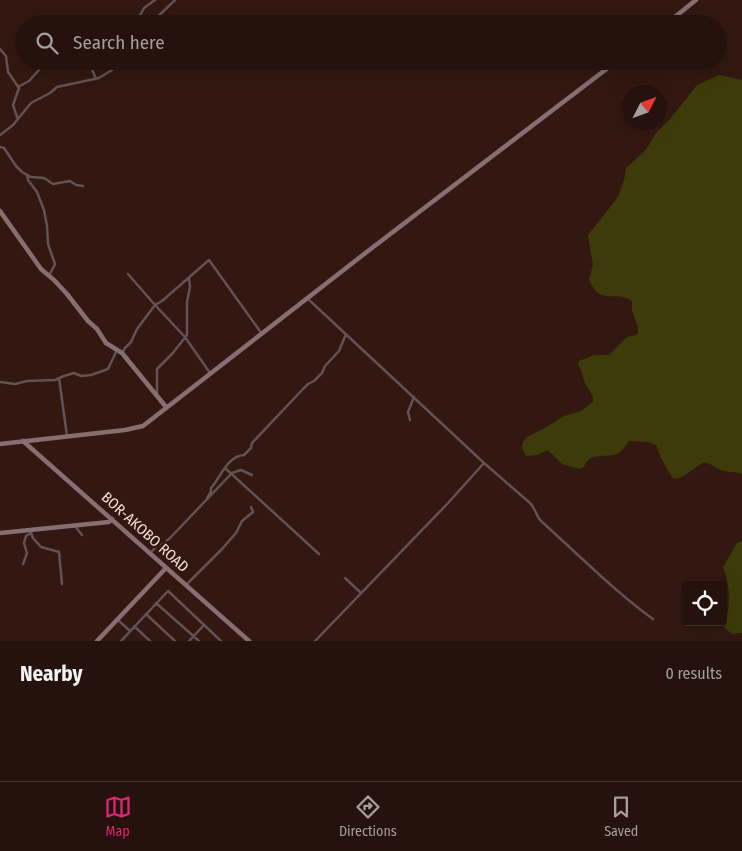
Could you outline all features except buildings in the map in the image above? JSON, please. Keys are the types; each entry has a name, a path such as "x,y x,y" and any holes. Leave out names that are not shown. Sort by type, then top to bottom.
{"street":[{"path":"141,15 144,8 155,0"},
{"path":"158,15 175,0"},
{"path":"677,15 696,0"},
{"path":"0,48 6,56 8,72 19,88 13,105 17,118"},
{"path":"18,86 35,76 39,70"},
{"path":"92,70 96,79"},
{"path":"0,135 12,125 31,102 50,93 57,87 96,79 112,70"},
{"path":"0,444 136,428 147,423 605,70"},
{"path":"0,147 4,148 16,166 27,175 44,178 53,184 70,182 76,186 83,186"},
{"path":"27,175 44,210 48,244 54,264 49,276"},
{"path":"0,211 41,269 67,294 88,321 97,329 106,343 120,351 166,407"},
{"path":"0,382 15,384 27,381 55,380 74,373 81,376 106,371 111,365 115,353 131,342 137,328 155,305 209,260 262,334"},
{"path":"128,274 185,337 211,374"},
{"path":"157,396 157,369 187,335 189,277"},
{"path":"307,298 484,463 534,506 538,517 558,538 624,598 653,619"},
{"path":"207,498 211,488 229,462 244,455 251,448 252,443 303,389 322,373 325,366 339,351 346,334"},
{"path":"59,378 66,436"},
{"path":"410,420 408,412 414,397"},
{"name":"BOR-AKOBO ROAD","path":"23,441 249,641"},
{"path":"315,641 484,463"},
{"path":"225,468 319,554"},
{"path":"150,553 159,544 163,544 170,538 232,473 242,470 252,475"},
{"path":"186,585 236,533 242,521 252,512 251,507"},
{"path":"0,533 30,531 74,524 110,522 112,519"},
{"path":"74,524 82,535"},
{"path":"30,531 40,546 59,552 62,582"},
{"path":"24,563 27,553 24,543 30,531"},
{"path":"97,641 166,568"},
{"path":"345,578 361,593"},
{"path":"123,640 168,591 221,641"},
{"path":"156,603 199,641"},
{"path":"146,614 174,641"},
{"path":"117,620 130,631"},
{"path":"189,641 204,625"},
{"path":"134,626 150,641"}],"shaded area":[{"path":"719,75 742,80 742,474 728,472 704,463 685,475 674,479 656,445 648,442 629,441 619,453 594,457 586,462 584,467 579,469 562,464 548,450 537,455 526,456 522,448 523,442 527,437 564,416 581,411 593,402 592,394 585,383 578,364 579,361 594,355 609,355 627,337 638,333 638,327 632,310 632,301 619,296 608,296 598,293 589,280 593,265 588,235 618,197 626,168 646,150 659,130 667,130 667,122 697,85"},
{"path":"742,541 742,633 732,634 724,626 727,626 729,596 723,567 737,543"}]}
